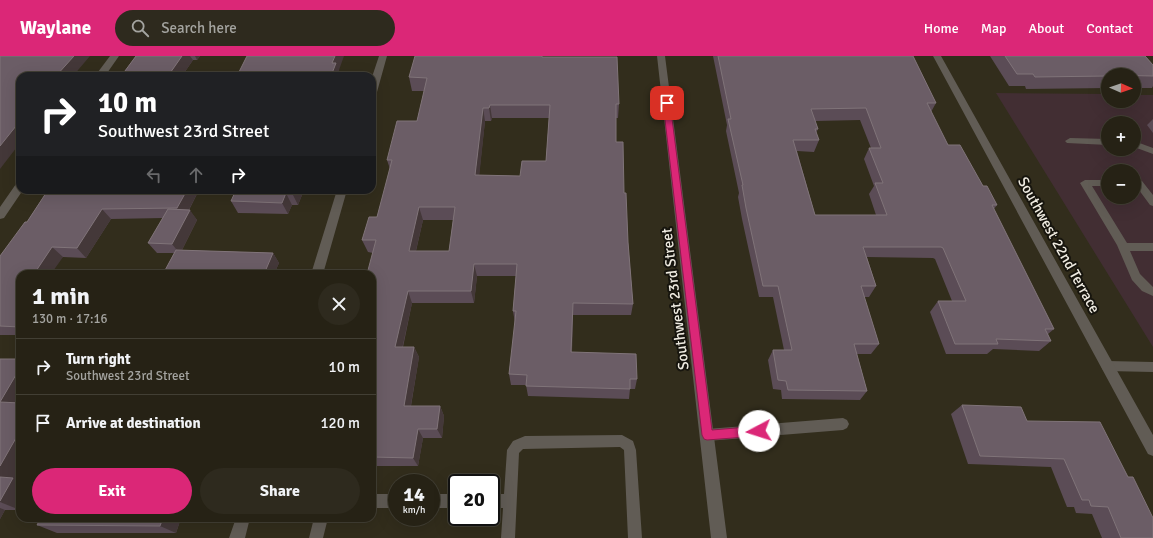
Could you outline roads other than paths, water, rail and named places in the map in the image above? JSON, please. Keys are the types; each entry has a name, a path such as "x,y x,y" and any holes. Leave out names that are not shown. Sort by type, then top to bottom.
{"street":[{"path":"103,72 114,56"},
{"path":"376,79 383,56"},
{"name":"Southwest 23rd Street","path":"661,56 720,538"},
{"name":"Southwest 22nd Terrace","path":"937,56 1153,449"},
{"path":"0,216 16,194"},
{"path":"318,270 341,194"},
{"path":"237,538 242,522"}],"lane":[{"path":"1070,142 1101,142"},
{"path":"1141,145 1153,151"},
{"path":"1101,183 1084,183 1123,247 1131,270 1145,288 1153,292"},
{"path":"1141,186 1153,202"},
{"path":"1123,247 1153,247"},
{"path":"1107,366 1153,367"},
{"path":"707,435 843,424"},
{"path":"508,538 513,450 518,445 525,442 622,441 628,445 630,450 634,538"},
{"path":"376,501 388,501"},
{"path":"500,501 510,501"},
{"path":"316,538 320,522"}]}
